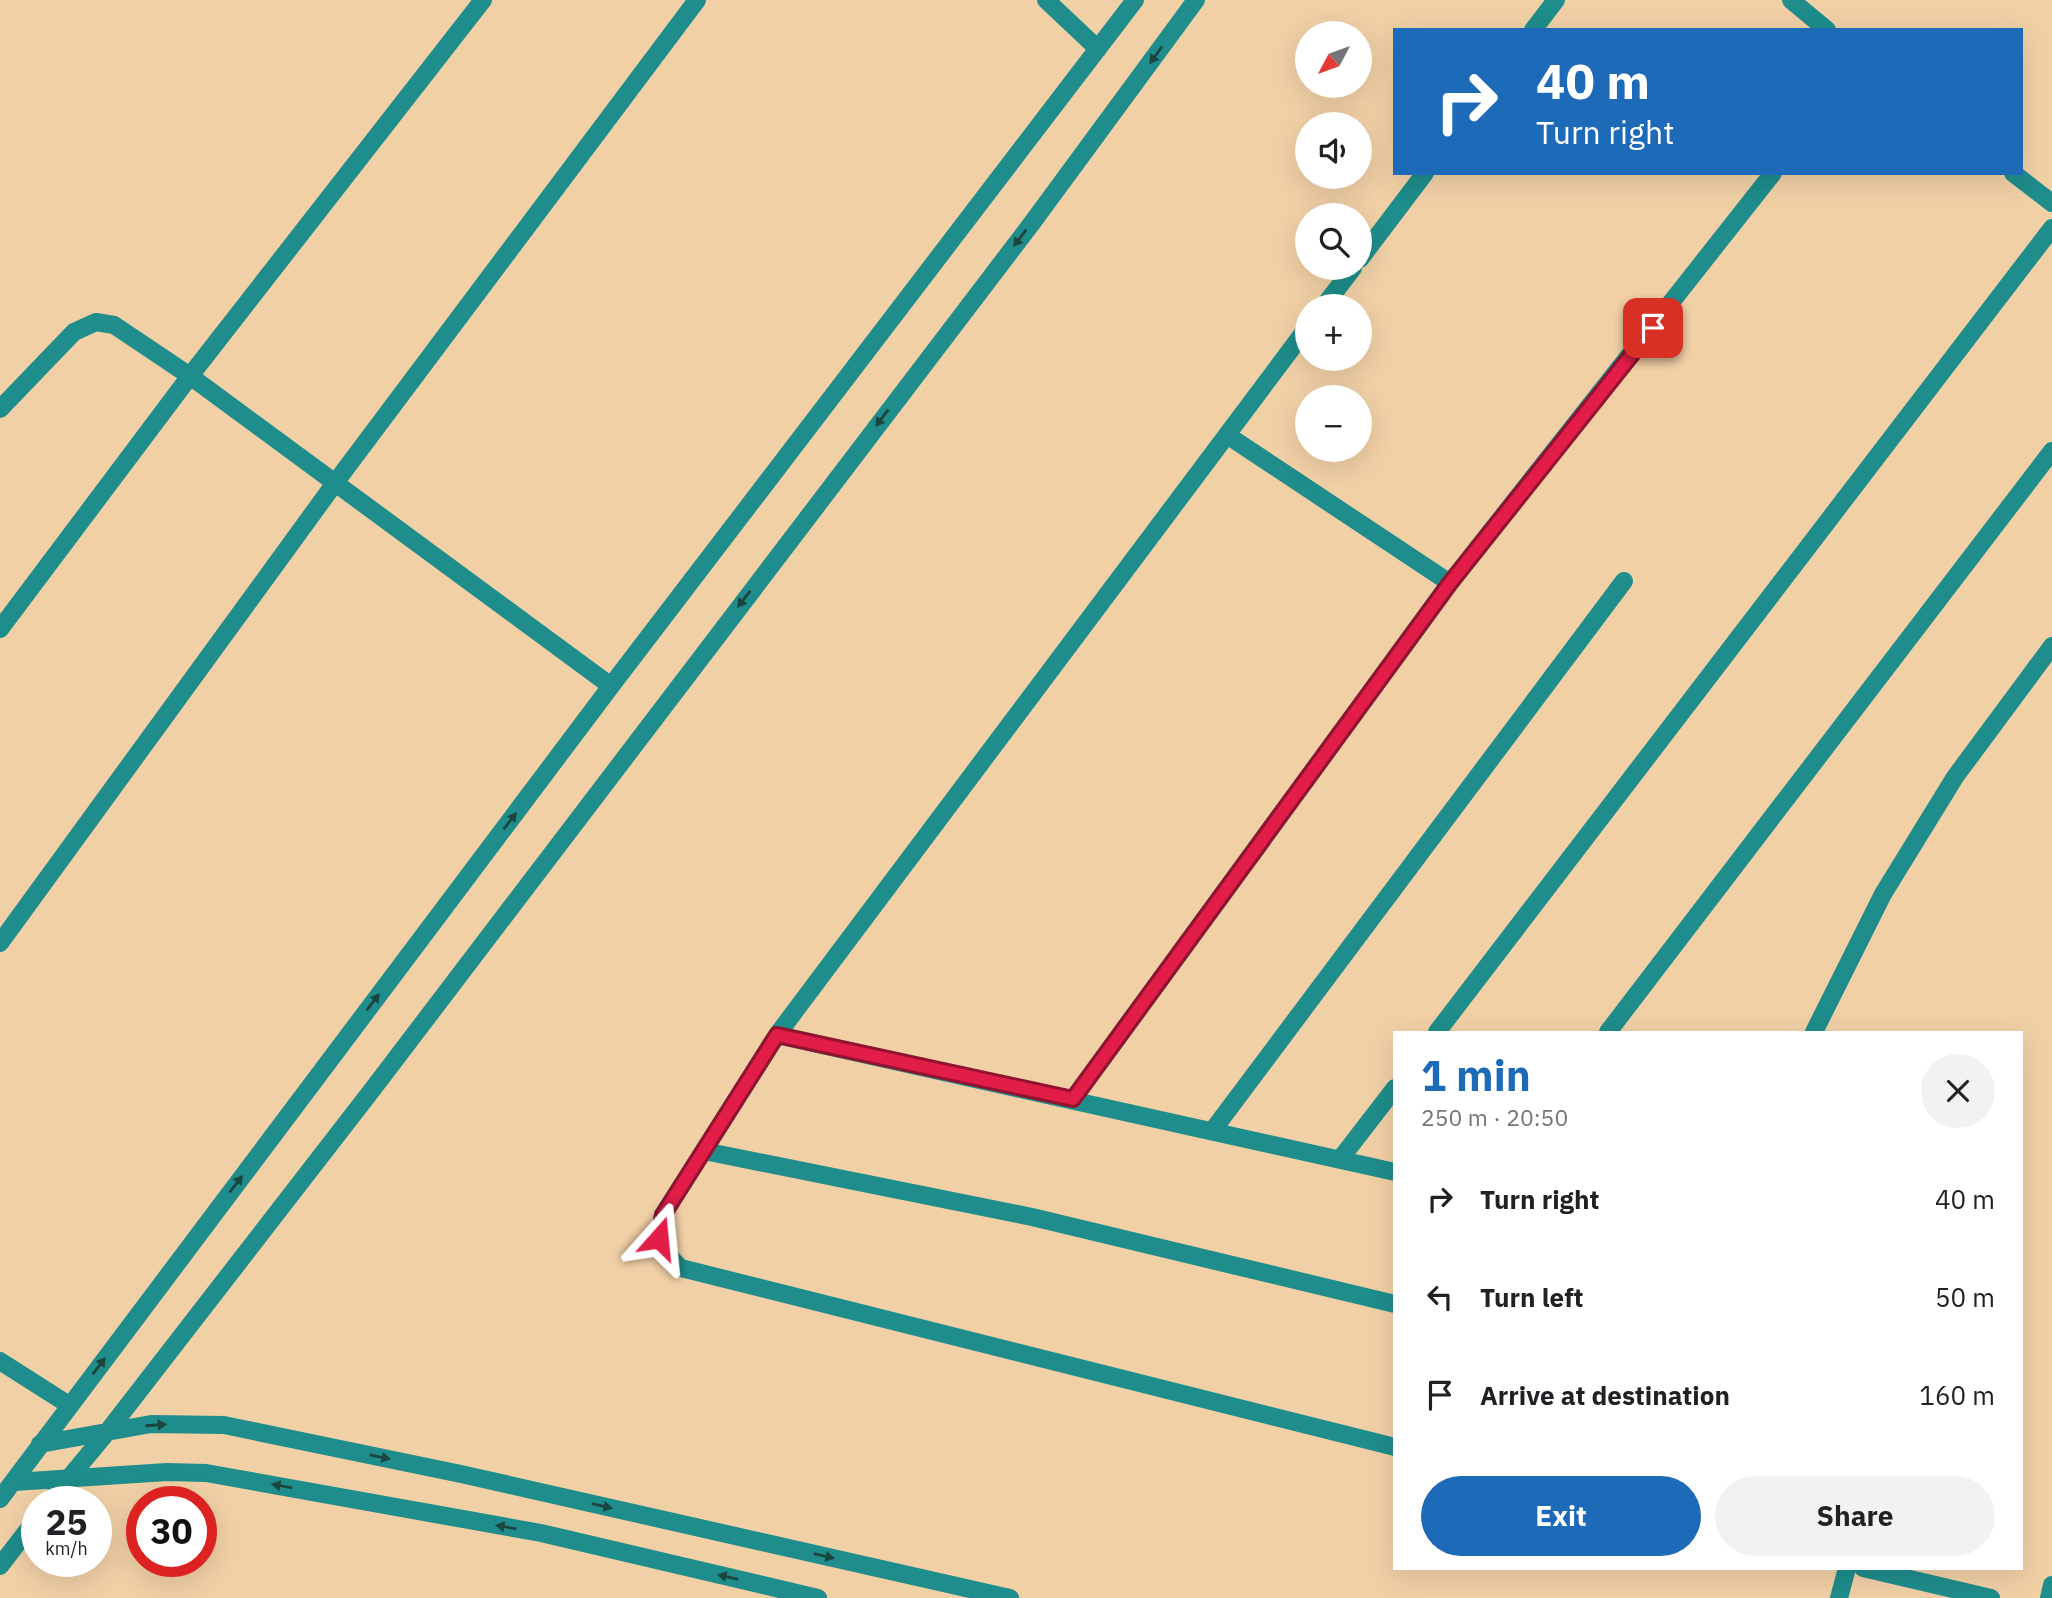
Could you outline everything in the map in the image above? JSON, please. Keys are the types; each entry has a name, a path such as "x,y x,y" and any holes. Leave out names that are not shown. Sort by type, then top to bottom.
{"street":[{"path":"0,629 190,376 483,0"},
{"path":"0,943 335,482 696,0"},
{"path":"1046,0 1098,49"},
{"path":"0,1499 611,687 1135,0"},
{"path":"62,1486 108,1431 381,1079 1031,223 1196,0"},
{"path":"1535,28 1556,0"},
{"path":"1791,0 1825,28"},
{"path":"1372,243 1423,175"},
{"path":"1073,1099 1450,583 1771,175"},
{"path":"2016,175 2052,203"},
{"path":"1438,1031 2052,228"},
{"path":"1333,294 1344,280"},
{"path":"0,409 74,332 96,322 114,325 190,376 611,687"},
{"path":"1295,344 777,1035 663,1215 659,1238 664,1254 681,1268 1393,1446"},
{"path":"1227,435 1450,583"},
{"path":"1609,1031 2052,451"},
{"path":"1213,1130 1624,581"},
{"path":"1815,1031 1891,882 1955,777 2052,646"},
{"path":"777,1035 1393,1171"},
{"path":"1341,1158 1393,1091"},
{"path":"704,1151 1032,1217 1393,1304"},
{"path":"0,1361 69,1405"},
{"path":"40,1444 151,1424 224,1425 461,1474 1010,1598"},
{"path":"14,1482 206,1473 541,1533 818,1598"},
{"path":"0,1566 21,1539"},
{"path":"1839,1598 1846,1570"},
{"path":"1872,1570 1992,1598"},
{"path":"2049,1598 2052,1585"}],"route":[{"path":"659,1238 663,1215 777,1035 1073,1099 1450,583 1653,328"}]}
